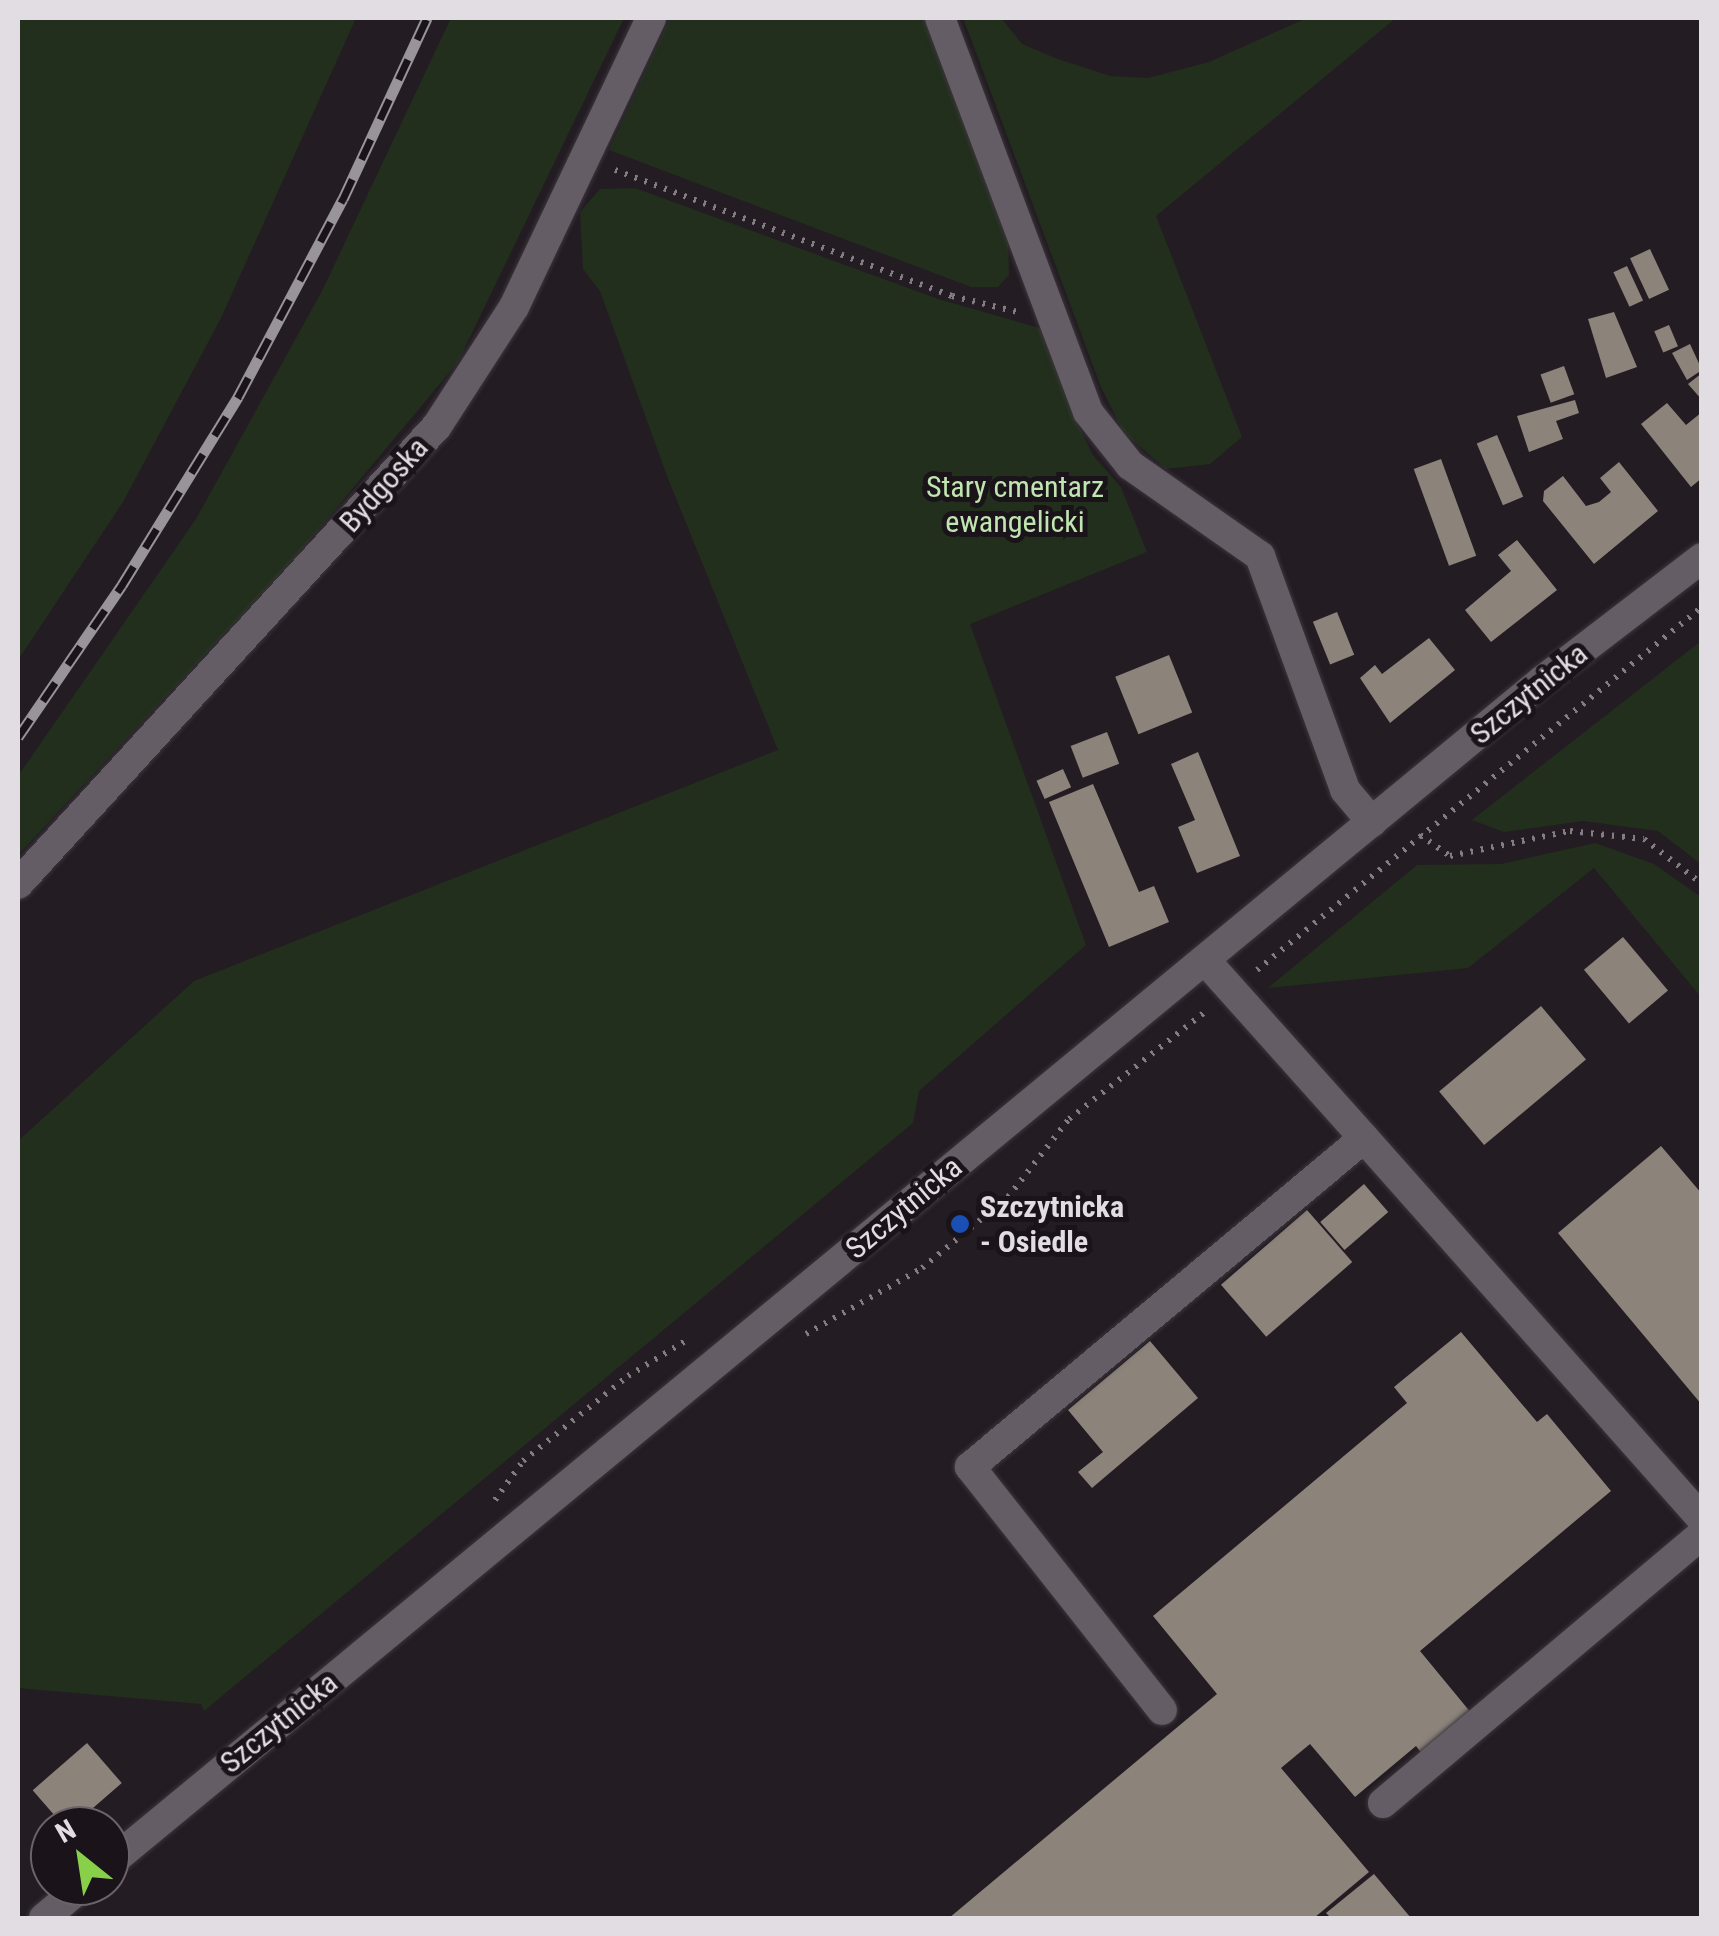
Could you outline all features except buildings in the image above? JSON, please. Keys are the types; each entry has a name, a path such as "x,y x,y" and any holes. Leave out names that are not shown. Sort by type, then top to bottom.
{"street":[{"name":"Bydgoska","path":"18,884 438,426 514,307 581,158 651,18"},
{"path":"940,18 1088,412 1130,465 1260,556 1346,790 1372,822"},
{"name":"Szczytnicka","path":"130,1846 1372,822 1702,558"},
{"path":"1205,960 1702,1520"},
{"path":"1162,1710 970,1467 1364,1138"},
{"path":"1383,1803 1702,1534"}],"path":[{"path":"581,158 952,296 1056,321"},
{"path":"788,1345 922,1268 1008,1197 1069,1119 1702,606"},
{"path":"1420,836 1450,856 1570,831 1644,838 1702,884"}],"green space":[{"path":"18,18 356,18 221,318 123,502 18,660"},
{"path":"451,18 624,18 458,362 294,559 18,855 18,776 196,519 322,291"},
{"path":"670,18 926,18 1008,233 1009,275 998,287 971,287 609,150"},
{"path":"963,18 1001,18 1022,44 1058,59 1110,76 1148,78 1209,62 1307,18 1396,18 1156,216 1242,437 1210,464 1166,469 1124,433 1101,387"},
{"name":"Stary cmentarz ewangelicki","path":"635,188 938,299 1043,329 1073,414 1093,455 1121,487 1147,552 970,624 1086,945 919,1091 913,1123 204,1711 201,1704 18,1688 18,1141 194,981 778,750 667,476 600,291 583,269 580,212 600,189"},
{"path":"1701,641 1701,864 1658,831 1583,821 1504,832 1472,820"},
{"path":"1595,843 1654,864 1701,897 1701,997 1594,868 1468,968 1268,988 1417,865 1501,864"}],"railway":[{"path":"18,737 122,585 238,397 343,199 427,18"}],"place":[{"name":"Szczytnicka - Osiedle","path":"960,1224"}]}
